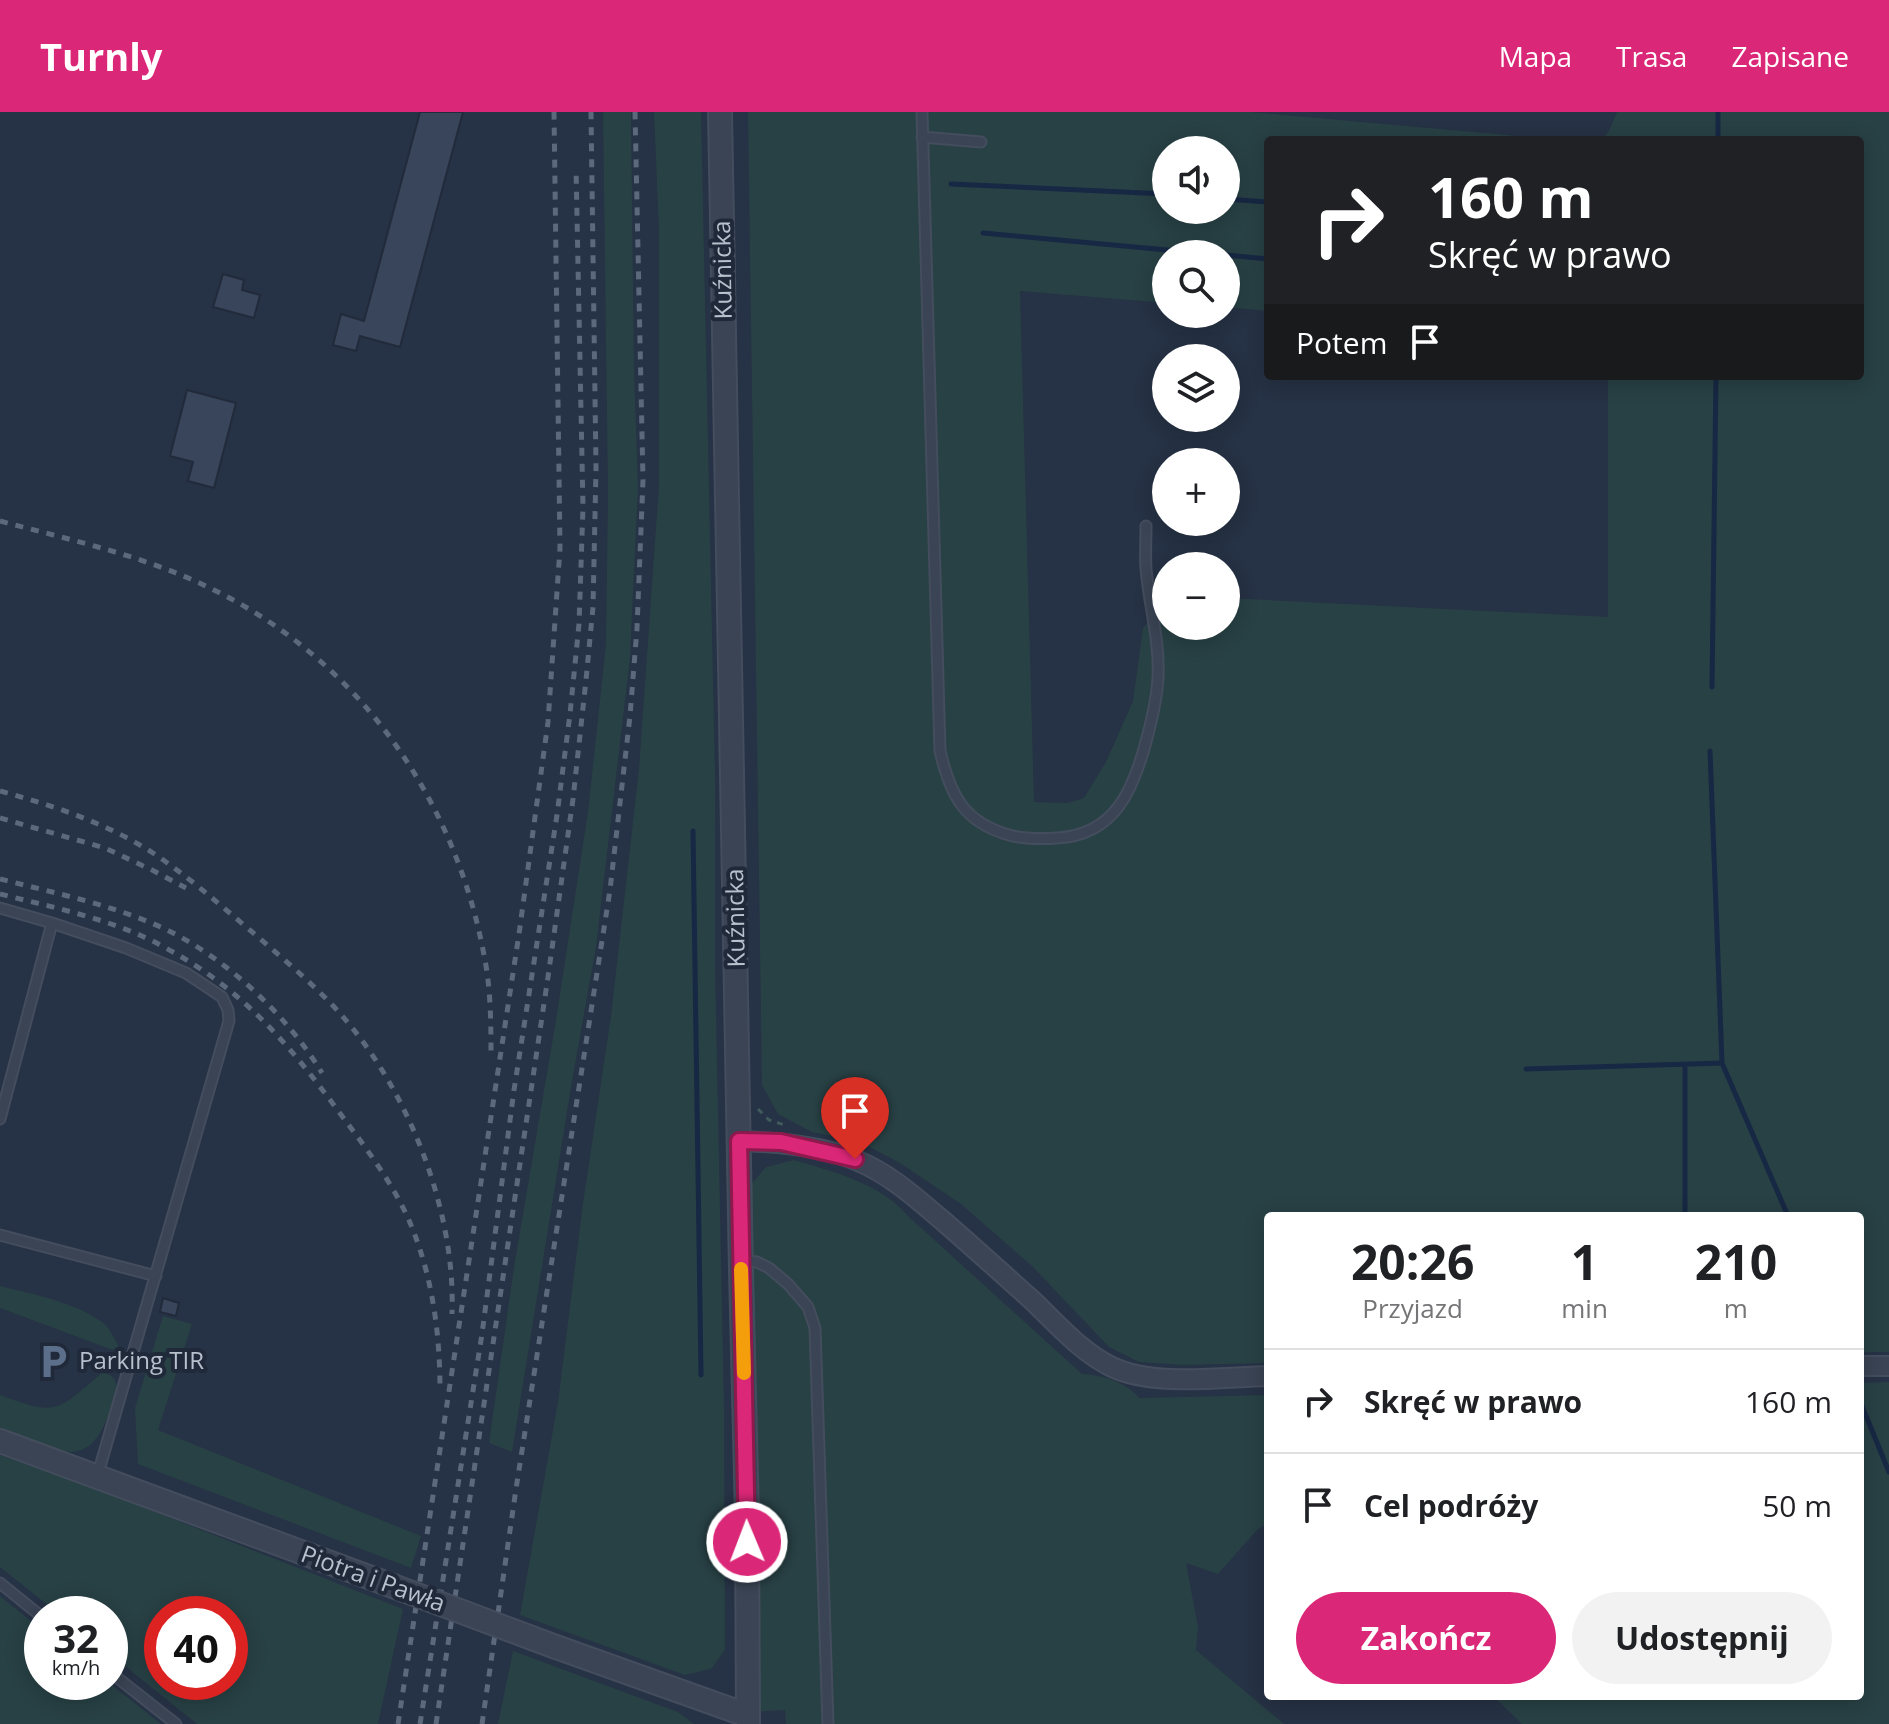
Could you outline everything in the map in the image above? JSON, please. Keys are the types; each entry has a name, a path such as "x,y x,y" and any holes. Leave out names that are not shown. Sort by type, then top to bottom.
{"street":[{"name":"Kuźnicka","path":"720,112 747,1517 748,1718"},
{"path":"739,1141 781,1142 855,1159 891,1178 1084,1348 1112,1367 1161,1378 1264,1376"},
{"path":"1864,1366 1889,1366"},
{"name":"Piotra i Pawła","path":"0,1441 748,1718"}],"lane":[{"path":"922,112 940,751 954,796 967,813 987,827 1011,835 1070,838 1100,826 1127,795 1142,758 1158,678 1157,641 1146,568 1146,526"},
{"path":"922,137 981,142"},
{"path":"0,908 126,948 186,973 222,997 228,1010 229,1021 97,1477"},
{"path":"0,1119 52,923"},
{"path":"0,1235 156,1276"},
{"path":"741,1260 757,1262 769,1268 788,1284 808,1307 815,1328 828,1724"},
{"path":"0,1583 24,1602"},
{"path":"128,1686 176,1724"}],"green space":[{"path":"603,112 631,112 638,487 630,658 596,947 512,1452 489,1443 514,1267 588,812 606,644 608,492"},
{"path":"654,112 701,112 715,775 725,1650 711,1669 685,1675 520,1615 558,1402 611,1016 639,769 659,485 659,231"},
{"path":"748,112 1250,112 1517,136 1264,136 1264,311 1240,308 1240,240 1152,240 1152,302 1020,291 1034,802 1067,803 1084,798 1106,762 1133,701 1143,628 1152,618 1152,640 1240,640 1240,599 1608,617 1608,380 1864,380 1864,136 1605,136 1617,112 1889,112 1889,1352 1864,1352 1864,1212 1264,1212 1264,1363 1183,1365 1139,1362 1109,1347 1032,1266 961,1204 900,1163 860,1142 812,1132 778,1114 762,1085"},
{"path":"794,1160 856,1180 884,1195 1082,1374 1114,1380 1139,1398 1264,1395 1264,1526 1218,1574 1186,1563 1198,1627 1196,1650 1284,1724 786,1724 785,1710 748,1712 740,1197 766,1167"},
{"path":"0,1286 53,1300 91,1315 107,1327 119,1348 110,1349 0,1308"},
{"path":"163,1316 192,1324 158,1430 421,1536 411,1568 138,1464 135,1408"},
{"path":"102,1373 114,1379 116,1392 100,1434 81,1450 65,1452 0,1428 0,1395 34,1406 56,1406 75,1396"},
{"path":"1889,1382 1889,1724 1522,1724 1497,1700 1864,1700 1864,1383"},
{"path":"0,1455 89,1486 403,1609 378,1724 197,1724 167,1700 248,1700 248,1596 144,1596 144,1681 128,1668 128,1596 36,1596 0,1567"},
{"path":"0,1596 24,1615 24,1700 128,1698 161,1724 0,1724"},
{"path":"513,1651 678,1712 694,1724 498,1724"}],"building":[{"path":"420,112 463,112 400,347 360,336 356,351 333,345 341,314 364,321"},
{"path":"223,274 244,280 242,290 260,295 254,318 213,307"},
{"path":"187,390 236,403 214,488 188,481 193,462 170,456"},
{"path":"163,1298 179,1303 176,1316 160,1312"}],"waterway":[{"path":"1718,112 1718,136"},
{"path":"951,184 1152,193"},
{"path":"1240,200 1264,202"},
{"path":"983,233 1152,249"},
{"path":"1240,256 1264,259"},
{"path":"1712,687 1716,380"},
{"path":"1710,751 1722,1063 1786,1212"},
{"path":"693,831 701,1375"},
{"path":"1526,1069 1722,1063"},
{"path":"1685,1065 1685,1212"},
{"path":"1864,1411 1889,1472"}],"railway":[{"path":"398,1724 519,934 548,722 560,548 554,112"},
{"path":"436,1724 548,977 586,680 593,607 596,468 591,112"},
{"path":"482,1724 610,890 630,716 643,480 635,112"},
{"path":"420,1724 482,1334 514,1090 570,714 579,624 583,507 576,168"},
{"path":"0,521 139,559 218,592 269,622 316,657 357,698 394,742 425,791 450,843 470,898 484,955 491,1019 491,1058"},
{"path":"0,791 81,817 120,834 156,855 251,931 336,1009 385,1074 422,1151 446,1233 452,1314"},
{"path":"0,818 105,848 186,888"},
{"path":"0,879 125,913 188,941 253,990 291,1030 322,1073"},
{"path":"0,894 104,922 162,946 191,962 240,999 283,1042 369,1153 408,1218 429,1281 438,1346 440,1391"}],"slow traffic":[{"path":"741,1269 744,1373"}],"place":[{"name":"Parking TIR","path":"53,1361"}],"route":[{"path":"747,1542 739,1141 781,1142 855,1159"}]}
